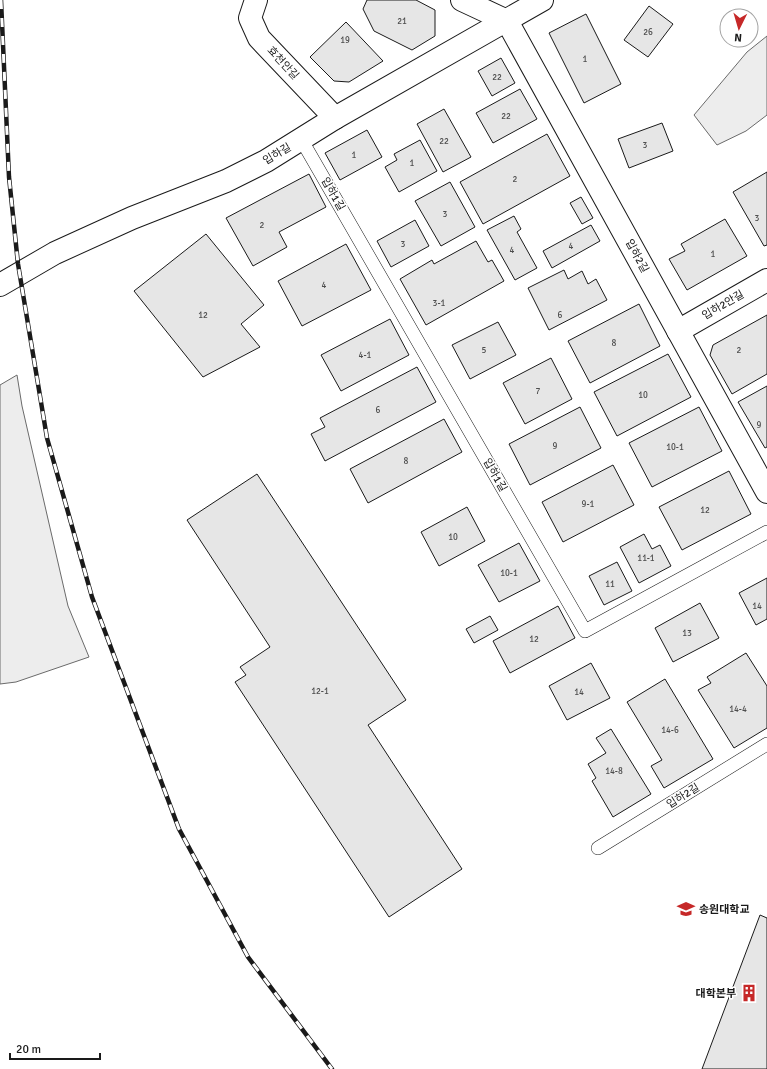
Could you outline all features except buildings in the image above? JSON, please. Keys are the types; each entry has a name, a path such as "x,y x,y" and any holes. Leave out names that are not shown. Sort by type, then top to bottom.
{"street":[{"name":"효천안길","path":"256,0 250,18 259,38 335,118"},
{"path":"462,0 507,21"},
{"name":"입하길","path":"0,285 55,253 132,218 226,181 266,161 335,118 542,0"},
{"name":"입하2길","path":"507,21 767,492"},
{"name":"입하2안길","path":"678,331 767,280"}],"lane":[{"name":"입하1길","path":"301,139 585,631 767,532"},
{"name":"입하2길","path":"598,848 767,744"}],"shaded area":[{"path":"767,36 767,115 746,131 717,145 694,115 747,52 752,48 759,48 759,42"},
{"path":"17,375 22,406 68,606 89,657 16,682 0,684 0,385"}],"railway":[{"path":"1,0 9,177 18,264 47,438 92,597 179,829 248,957 332,1069"}],"place":[{"name":"송원대학교","path":"686,909"},
{"name":"대학본부","path":"749,993"}]}
